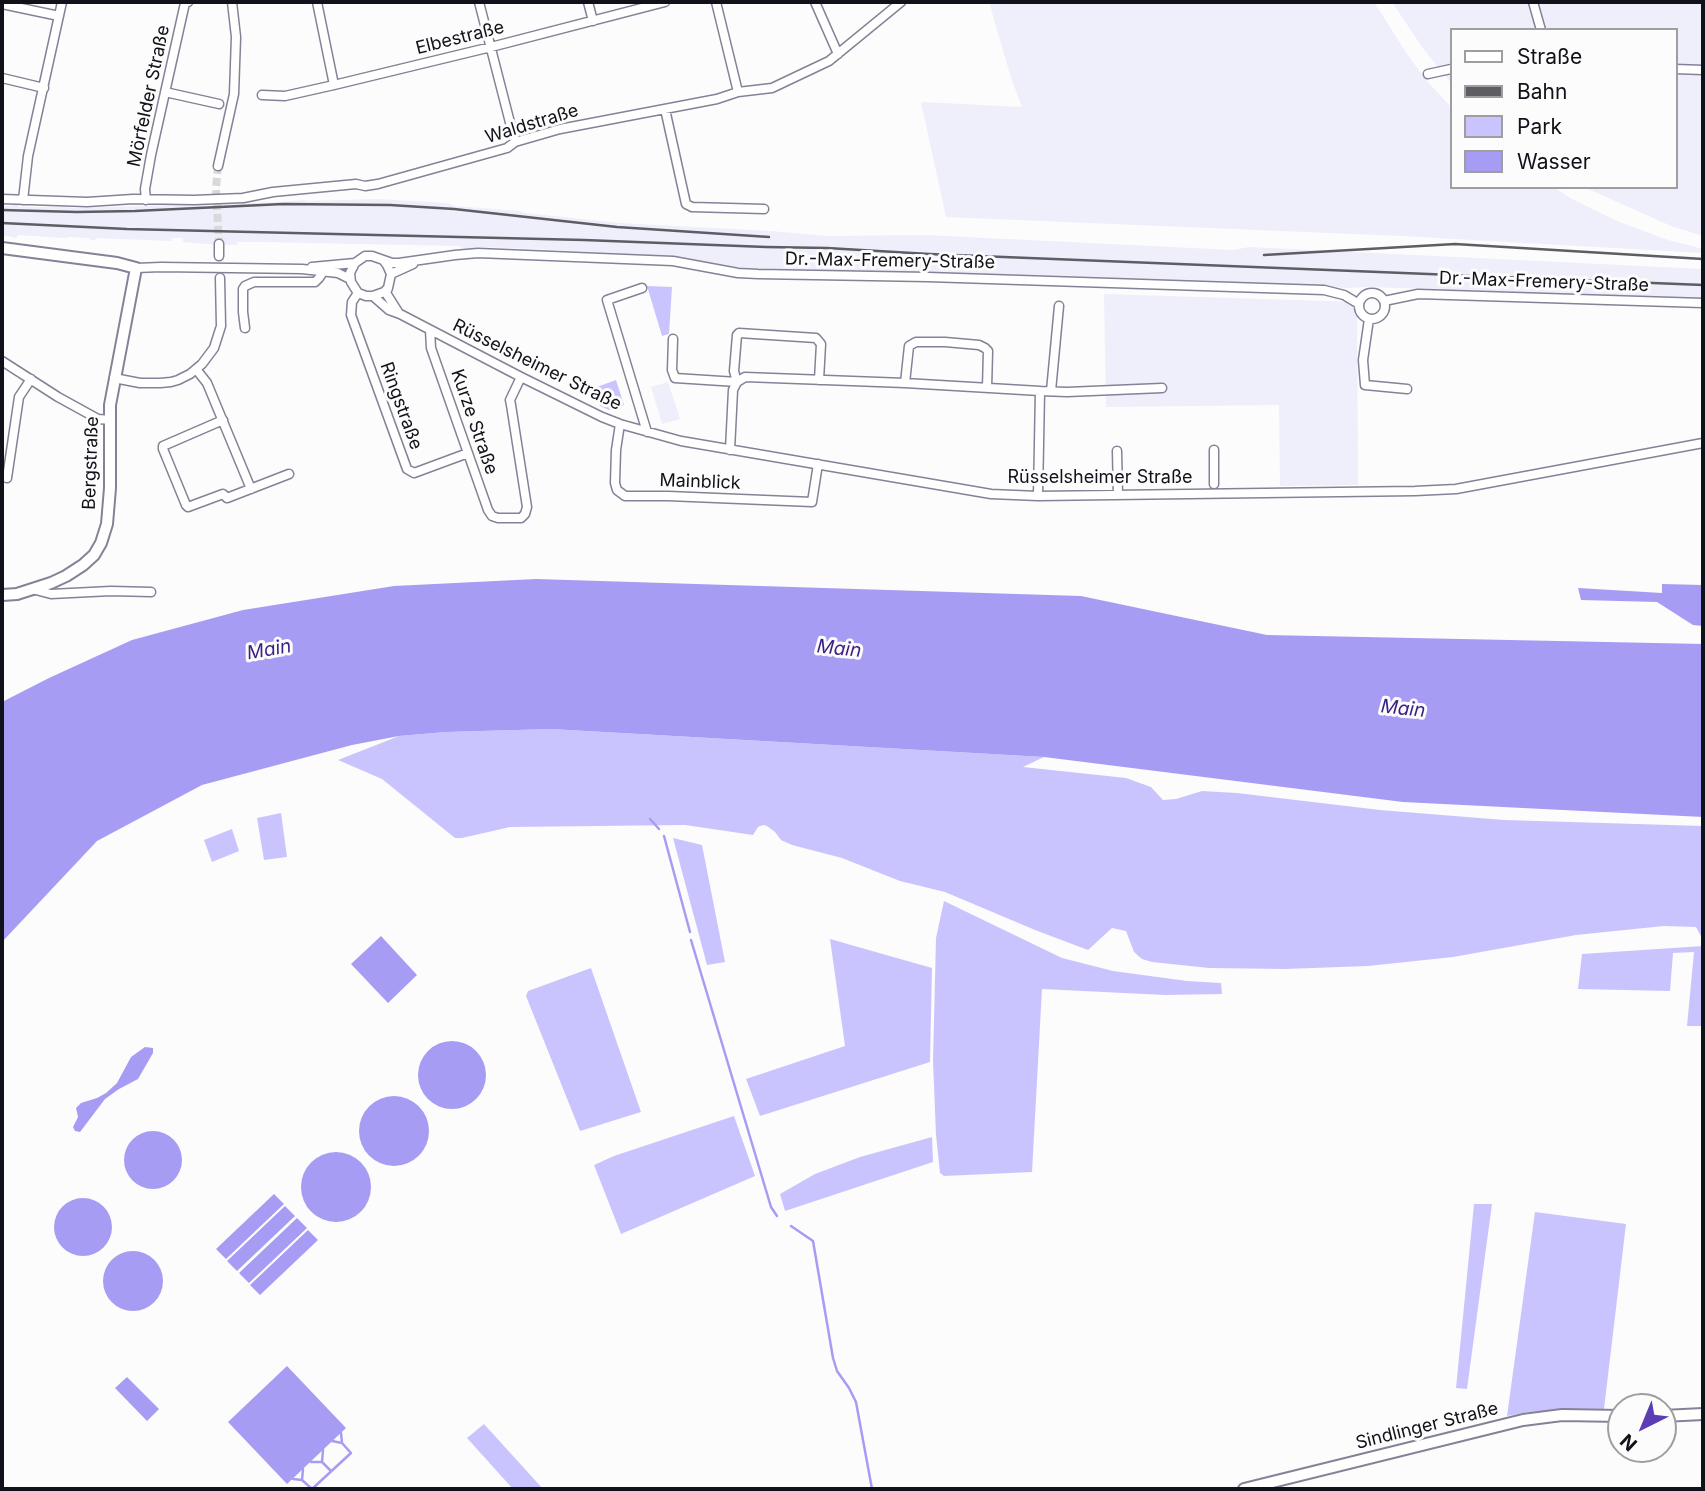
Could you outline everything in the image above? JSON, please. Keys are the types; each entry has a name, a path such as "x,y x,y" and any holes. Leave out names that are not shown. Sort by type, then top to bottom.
{"street":[{"path":"23,200 28,156 62,2"},
{"name":"Mörfelder Straße","path":"146,200 150,155 185,4 188,2"},
{"path":"219,166 234,94 236,37 232,2"},
{"path":"317,2 334,85"},
{"path":"479,2 515,142"},
{"path":"588,2 593,21"},
{"name":"Elbestraße","path":"262,95 285,96 334,85 665,2"},
{"path":"716,2 738,92"},
{"path":"815,2 838,54"},
{"path":"885,2 891,11"},
{"name":"Waldstraße","path":"2,199 87,202 133,199 194,200 243,198 273,192 356,184 365,186 446,166 560,129 723,98 738,92 772,88 829,61 901,2"},
{"path":"1533,2 1540,28"},
{"path":"2,4 60,16"},
{"path":"1428,74 1450,69"},
{"path":"1677,69 1703,70"},
{"path":"2,78 44,88"},
{"path":"165,92 219,104"},
{"path":"664,110 686,204 692,207 764,209"},
{"path":"219,244 219,256"},
{"path":"2,248 117,263 136,268 302,268 355,263"},
{"name":"Dr.-Max-Fremery-Straße","path":"384,261 418,261 478,253 673,261 758,274 942,277 1324,290 1344,295 1359,304"},
{"path":"388,288 373,296 358,293 350,279 355,263 372,256 384,261 391,274 388,288 386,293 388,300 400,314"},
{"name":"Dr.-Max-Fremery-Straße","path":"391,274 418,261"},
{"name":"Bergstraße","path":"2,595 16,594 51,583 76,570 94,555 101,543 107,524 110,488 110,405 136,268"},
{"path":"302,268 338,273 350,279"},
{"path":"245,328 245,286 254,282 315,282 323,272"},
{"path":"114,378 140,383 160,383 178,380 197,369 209,356 218,338 221,313 220,278"},
{"path":"642,288 607,300 647,432"},
{"name":"Ringstraße","path":"358,293 352,302 351,315 407,469 414,473 468,453"},
{"path":"1371,293 1380,296 1384,301 1383,314 1374,320 1362,314 1359,304 1362,298 1371,293"},
{"name":"Dr.-Max-Fremery-Straße","path":"1384,301 1418,294 1703,303"},
{"name":"Rüsselsheimer Straße","path":"373,296 389,310 602,418 620,424 681,441 991,494 1038,496 1456,489 1703,443"},
{"path":"1052,391 1059,306"},
{"path":"1369,319 1363,360 1366,385 1407,390"},
{"name":"Kurze Straße","path":"430,330 431,348 488,510 498,519 521,517 527,507 510,405 521,377"},
{"path":"730,450 739,333 817,338 821,344 819,380"},
{"path":"673,340 672,370 675,379 737,382 746,377 1040,391 1162,388"},
{"path":"905,383 909,346 916,342 945,342 979,345 988,351 987,388"},
{"path":"2,361 98,419 111,420"},
{"path":"197,369 207,383 251,489"},
{"path":"7,478 19,397 31,379"},
{"path":"1038,496 1040,391"},
{"path":"223,420 163,446 188,507 223,494 228,498 289,474"},
{"name":"Mainblick","path":"620,424 615,483 617,491 625,496 811,502 818,464"},
{"path":"1214,450 1214,484"},
{"path":"1117,451 1118,495"},
{"path":"32,589 51,594 150,592"},
{"path":"1677,1415 1703,1414"},
{"name":"Sindlinger Straße","path":"1244,1489 1523,1420 1562,1415 1607,1416"}],"shaded area":[{"path":"989,2 1374,2 1426,80 1450,106 1450,189 1556,189 1619,222 1668,240 1703,249 1703,253 1402,236 946,217 921,102 1022,107"},
{"path":"1392,2 1703,2 1703,236 1671,226 1588,189 1677,189 1677,28 1450,28 1450,82 1422,47"},
{"path":"377,199 448,203 454,206 620,223 826,236 925,235 1233,250 1249,247 1703,269 1703,298 1348,288 1064,276 753,270 661,256 535,249 259,242 237,242 237,245 183,242 183,238 172,238 172,241 90,240 17,235 17,238 2,235 2,206 12,205 75,208"},
{"path":"1104,294 1357,302 1358,485 1280,486 1279,405 1106,407"},
{"path":"668,382 680,419 662,424 651,387"}],"green space":[{"path":"647,286 672,287 669,334 662,336"},
{"path":"616,380 624,405 609,410 600,406 594,388"},
{"path":"551,729 1044,757 1023,767 1126,778 1151,787 1163,800 1202,791 1504,820 1703,826 1703,940 1696,927 1664,926 1576,935 1453,957 1368,966 1209,968 1152,962 1142,959 1134,952 1126,931 1112,928 1088,950 945,892 900,881 842,858 792,845 781,840 775,832 763,825 758,827 753,835 685,825 510,827 455,838 382,779 338,760 399,736"},
{"path":"281,813 287,857 264,860 257,818"},
{"path":"232,829 239,851 212,862 204,840"},
{"path":"673,838 702,845 725,962 707,965"},
{"path":"944,901 1062,958 1113,971 1221,983 1222,994 1165,995 1042,989 1032,1172 944,1176 940,1173 936,1135 933,1061 936,938"},
{"path":"830,939 932,968 930,1062 760,1116 746,1079 845,1046"},
{"path":"1703,946 1703,1026 1687,1026 1694,952 1673,953 1670,991 1578,989 1582,954"},
{"path":"591,968 641,1112 580,1131 526,996 528,991"},
{"path":"734,1116 755,1176 621,1234 594,1165"},
{"path":"932,1137 933,1162 785,1211 780,1194 815,1174 860,1157"},
{"path":"1474,1204 1492,1204 1467,1389 1456,1388"},
{"path":"1535,1212 1626,1224 1604,1409 1529,1412 1507,1416"},
{"path":"484,1424 543,1489 513,1489 467,1438"}],"water":[{"name":"Main","path":"536,579 1081,596 1267,635 1703,644 1703,817 1403,802 1044,757 551,729 446,732 399,736 352,745 202,785 97,841 2,942 2,702 132,640 243,610 394,586"},
{"path":"1662,584 1703,585 1703,626 1693,625 1657,602 1581,600 1578,588 1662,593"},
{"path":"381,936 417,975 388,1003 351,964"},
{"path":"452,1041 465,1044 476,1051 483,1062 486,1075 483,1088 476,1099 465,1106 452,1109 439,1106 428,1099 421,1088 418,1075 421,1062 428,1051 439,1044"},
{"path":"145,1047 153,1048 153,1053 138,1079 105,1099 80,1132 75,1131 73,1127 78,1117 76,1108 81,1103 106,1093 117,1083 131,1057"},
{"path":"394,1096 419,1106 429,1131 419,1156 394,1166 369,1156 359,1131 369,1106"},
{"path":"147,1131 159,1131 174,1139 182,1154 182,1166 174,1181 159,1189 147,1189 132,1181 124,1166 124,1154 132,1139"},
{"path":"336,1152 361,1162 371,1187 361,1212 336,1222 311,1212 301,1187 311,1162"},
{"path":"274,1194 284,1204 226,1259 216,1249"},
{"path":"77,1198 89,1198 104,1206 112,1221 112,1233 104,1248 89,1256 77,1256 62,1248 54,1233 54,1221 62,1206"},
{"path":"285,1206 295,1216 237,1271 227,1261"},
{"path":"297,1218 307,1228 249,1283 239,1273"},
{"path":"308,1230 318,1240 260,1295 250,1285"},
{"path":"133,1251 154,1260 163,1281 154,1302 133,1311 112,1302 103,1281 112,1260"},
{"path":"287,1366 346,1428 287,1484 228,1422"},
{"path":"127,1377 159,1409 147,1421 115,1388"}],"waterway":[{"path":"650,819 659,829"},
{"path":"664,836 690,932"},
{"path":"691,940 771,1207 777,1216"},
{"path":"791,1226 813,1241 833,1358 837,1371 856,1402 872,1489"},
{"path":"341,1433 342,1443"},
{"path":"312,1489 351,1453 342,1443 332,1441"},
{"path":"322,1462 323,1450"},
{"path":"311,1462 322,1462 331,1471"},
{"path":"302,1480 303,1469"},
{"path":"293,1479 302,1480 312,1489"}],"tunnel":[{"path":"218,166 216,189 219,244"}],"railway":[{"path":"2,210 77,212 283,204 390,205 454,209 617,227 769,237"},
{"path":"2,223 127,229 827,248 1703,285"},
{"path":"1264,255 1455,244 1703,259"}]}
